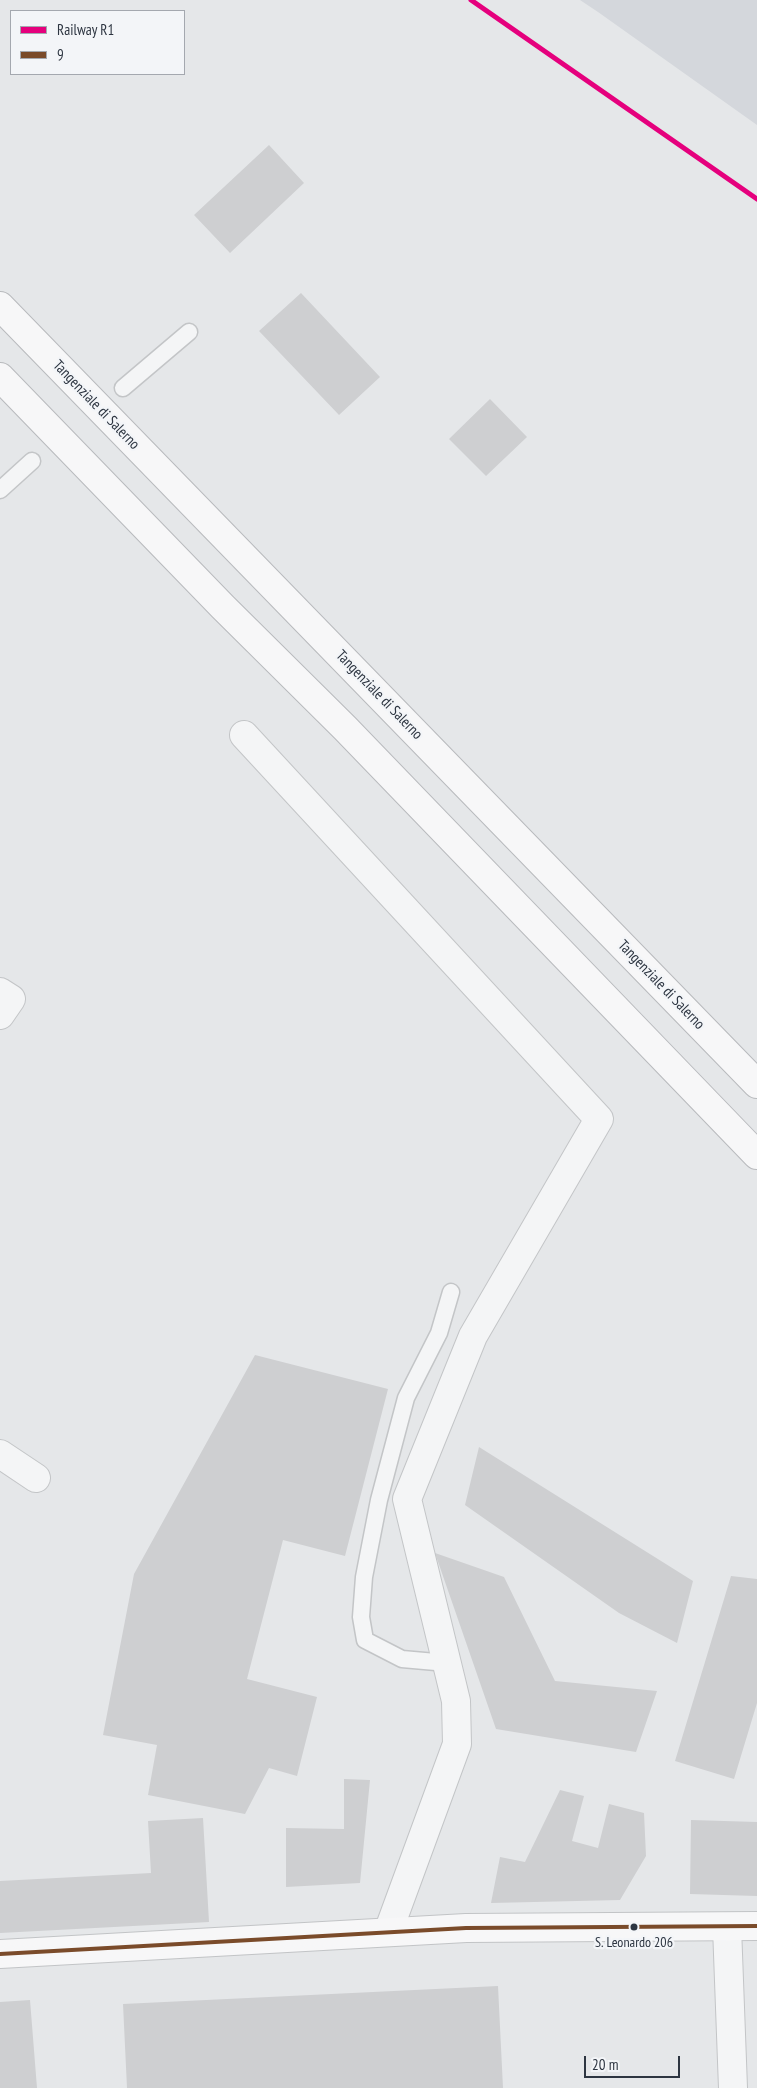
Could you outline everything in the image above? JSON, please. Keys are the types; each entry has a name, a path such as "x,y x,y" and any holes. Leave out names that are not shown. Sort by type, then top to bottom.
{"main road":[{"name":"Tangenziale di Salerno","path":"0,306 757,1084"},
{"path":"0,378 223,607 345,728 757,1155"},
{"path":"0,1954 466,1928 757,1926"}],"street":[{"path":"244,736 599,1119 473,1336 407,1499 456,1701 457,1744 388,1932"},
{"path":"0,992 11,1000 0,1015"},
{"path":"0,1454 36,1478"},
{"path":"727,1926 733,2088"}],"lane":[{"path":"124,388 189,332"},
{"path":"0,490 32,461"},
{"path":"447,1663 402,1659 365,1640 361,1618 364,1577 379,1500 406,1398 439,1333 452,1292"}],"shaded area":[{"path":"580,0 757,0 757,125 598,12"}],"building":[{"path":"269,145 304,183 230,253 194,215"},
{"path":"301,293 380,377 339,415 259,331"},
{"path":"490,399 527,437 486,476 449,439"},
{"path":"255,1355 388,1389 345,1556 283,1540 247,1679 317,1697 297,1776 269,1768 245,1814 148,1795 157,1745 103,1735 134,1574"},
{"path":"479,1447 693,1581 677,1643 619,1613 465,1505"},
{"path":"435,1553 504,1577 555,1681 657,1691 636,1752 496,1729"},
{"path":"731,1576 757,1579 757,1703 734,1779 675,1761"},
{"path":"344,1779 370,1780 360,1883 286,1887 286,1828 344,1829"},
{"path":"560,1790 584,1796 572,1841 598,1848 609,1804 644,1813 646,1856 620,1900 491,1903 500,1857 525,1862"},
{"path":"203,1818 209,1922 0,1933 0,1881 151,1873 148,1821"},
{"path":"691,1820 757,1822 757,1896 690,1894"},
{"path":"498,1986 503,2088 127,2088 123,2004"},
{"path":"30,2000 37,2088 0,2088 0,2002"}],"rail line":[{"name":"R1","path":"471,0 757,199"}],"transit line":[{"name":"9","path":"0,1954 466,1928 757,1926"}],"place":[{"name":"S. Leonardo 206","path":"634,1927"}]}
